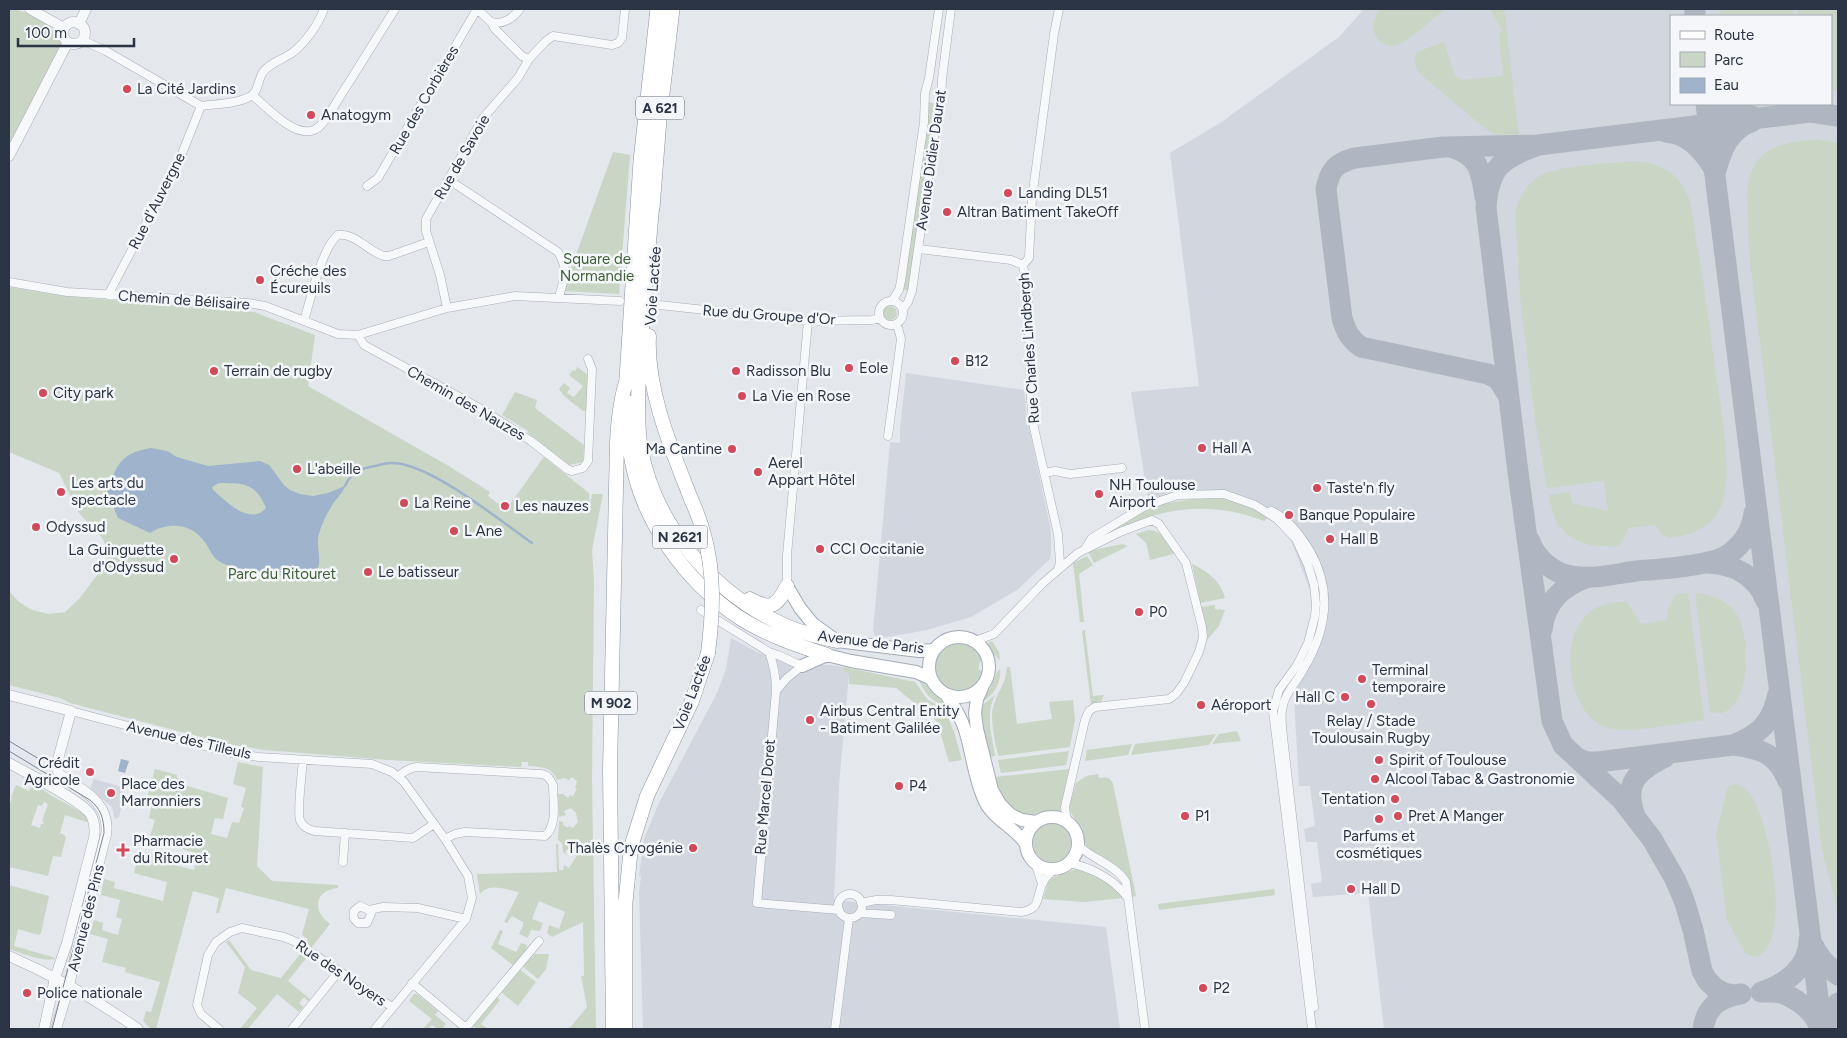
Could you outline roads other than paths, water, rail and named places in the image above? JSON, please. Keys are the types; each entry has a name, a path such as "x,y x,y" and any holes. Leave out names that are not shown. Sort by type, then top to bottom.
{"highway":[{"name":"A 621","path":"627,378 641,161 658,9"},
{"name":"A 621","path":"652,208 659,120 672,9"},
{"name":"Avenue de Paris","path":"652,208 646,271 638,423 648,474 660,504 676,532 698,561 717,581 741,600 771,619 802,632 837,641"},
{"name":"Voie Lactée","path":"625,1029 625,907 631,847 647,796 692,701 708,653 713,612 712,586 704,535 664,430 656,399 649,342 657,224 652,208"},
{"name":"Avenue de Paris","path":"627,378 628,434 640,492 650,516 676,557 701,586 738,617 784,640 827,655"},
{"name":"M 902","path":"613,1029 610,768 618,434 622,394 627,378"},
{"path":"717,581 755,602 770,606 780,600 788,586"}],"main road":[{"path":"788,586 800,608 814,624 837,641"},
{"path":"1026,844 1028,832 1036,822 1048,817 1061,818 1067,822 1076,832 1078,845 1076,852 1068,863 1055,869 1044,867 1035,862 1026,844 1016,831 1000,821 985,802 965,730 947,696 937,688 930,678 929,660 934,650 942,642 953,638 965,638 975,641 982,647 989,660 989,675 977,699 976,713 992,790 1000,804 1012,815 1022,820 1036,822"},
{"name":"Avenue de Paris","path":"837,641 919,651 934,650"},
{"path":"802,666 827,655"},
{"name":"Avenue de Paris","path":"827,655 916,672 930,678"},
{"path":"947,696 962,698 982,688"}],"street":[{"path":"30,9 64,28"},
{"path":"80,24 86,9"},
{"path":"82,40 106,51 201,106 240,100 252,95 257,88 263,71 292,53 303,43 312,32 324,9"},
{"path":"252,95 274,116 300,130 310,131 318,128 326,119 395,9"},
{"path":"477,9 491,22 508,43 522,56 529,59"},
{"name":"Rue des Corbières","path":"367,186 378,178 477,9"},
{"path":"491,22 497,24 506,22 520,9"},
{"name":"Rue de Savoie","path":"447,308 440,275 426,231 426,220 483,118 518,78 529,59 542,44 553,36 612,45 618,43 622,38 625,9"},
{"name":"Avenue Didier Daurat","path":"892,301 899,290 901,281 924,122 925,93 939,9"},
{"name":"Avenue Didier Daurat","path":"903,309 912,291 919,248 934,132 941,102 951,9"},
{"name":"Rue Charles Lindbergh","path":"1058,569 1060,563 1058,534 1034,428 1030,401 1028,292 1023,265 1029,258 1032,198 1059,9"},
{"path":"70,23 80,24 84,29 82,40 76,44 68,42 64,37 64,28 70,23"},
{"path":"9,156 68,42"},
{"name":"Rue d'Auvergne","path":"108,295 179,161 201,106"},
{"path":"449,180 558,252 564,262 566,271 559,297"},
{"path":"304,321 319,271 330,244 338,235 345,234 351,236 384,256 429,242"},
{"path":"919,248 1011,260 1023,265"},
{"name":"Chemin de Bélisaire","path":"9,282 62,291 248,303 265,306 338,334 358,335 447,308 515,296 620,301"},
{"path":"892,301 899,303 903,309 903,316 897,324 887,325 880,318 879,311 882,304 892,301"},
{"name":"Rue du Groupe d'Or","path":"659,305 808,321 872,320 880,318"},
{"path":"788,586 787,555 808,321"},
{"path":"888,436 901,339 897,324"},
{"name":"Chemin des Nauzes","path":"358,335 364,346 483,410 531,442 566,469 572,471 583,468 588,461 592,369 588,359"},
{"path":"1044,473 1070,474 1122,468"},
{"path":"1085,549 1092,538 1145,506 1178,495 1224,494 1280,515 1301,536 1314,559 1323,583 1324,615 1316,647 1303,671 1286,694 1282,710 1283,736 1317,1029"},
{"path":"1255,505 1277,519 1296,539 1308,566 1315,593 1315,616 1308,643 1297,665 1279,690 1273,711 1312,1029"},
{"path":"975,641 994,634 1058,569 1085,549 1152,520 1156,522 1186,563 1203,637 1199,652 1184,683 1169,698 1102,706 1089,711 1085,720 1065,807 1067,822"},
{"path":"701,610 769,652 778,654 802,666 787,678 776,691"},
{"name":"Rue Marcel Doret","path":"769,652 774,664 776,691 757,903 838,910"},
{"name":"Avenue des Tilleuls","path":"9,695 231,753 372,764 399,776"},
{"name":"Avenue des Pins","path":"56,1029 69,986 106,835 106,820 99,803 58,772 56,767 71,711"},
{"path":"303,760 300,820 308,830 413,838 434,824"},
{"name":"Avenue des Pins","path":"9,763 86,808 93,820 94,838 67,943 55,978 44,1029"},
{"path":"375,1029 466,918 472,898 471,886 464,867 399,776 411,768 417,767 541,774 546,775 550,780 552,786 553,825 550,832 545,836 465,832 445,839"},
{"path":"343,862 345,833"},
{"path":"1078,845 1089,855 1121,875 1127,886 1145,1029"},
{"path":"1035,862 1042,884"},
{"path":"1068,863 1085,867 1116,883 1128,898"},
{"path":"861,903 891,900 1021,912 1028,911 1035,906 1042,884 1055,869"},
{"path":"860,913 861,903 855,896 846,895 840,901 838,910 842,916 849,918 853,918 860,913 891,915"},
{"path":"369,910 383,907 418,908 466,918"},
{"path":"835,1029 849,918"},
{"name":"Rue des Noyers","path":"219,1029 198,1010 197,1000 210,950 216,942 233,930 246,928 290,939 392,1007"},
{"path":"412,983 466,1029 539,941"},
{"path":"9,956 84,993 138,1029"},
{"path":"292,1029 339,971"}],"water":[{"path":"151,448 167,451 177,457 208,466 260,461 269,465 290,490 300,494 313,496 328,493 345,486 323,521 320,530 318,540 319,565 317,570 306,577 246,571 218,560 199,535 186,528 179,526 164,527 150,533 118,518 107,491 121,462 132,453","holes":["219,483 242,484 253,489 266,508 260,513 253,515 238,510 213,490 212,487"]},
{"path":"121,759 129,761 125,773 118,771"}],"waterway":[{"path":"345,486 350,477 360,470 388,463 406,465 424,472 463,494 532,543"}],"tram line":[{"path":"9,741 39,759"},
{"path":"9,751 94,803 103,823 104,833 52,1029"}],"place":[{"name":"La Cité Jardins","path":"127,89"},
{"name":"Anatogym","path":"311,115"},
{"name":"Landing DL51","path":"1008,193"},
{"name":"Altran Batiment TakeOff","path":"947,212"},
{"name":"Créche des Écureuils","path":"260,280"},
{"name":"B12","path":"955,361"},
{"name":"Eole","path":"849,368"},
{"name":"Terrain de rugby","path":"214,371"},
{"name":"Radisson Blu","path":"736,371"},
{"name":"City park","path":"43,393"},
{"name":"La Vie en Rose","path":"742,396"},
{"name":"Hall A","path":"1202,448"},
{"name":"Ma Cantine","path":"732,449"},
{"name":"L'abeille","path":"297,469"},
{"name":"Aerel Appart Hôtel","path":"758,472"},
{"name":"Taste'n fly","path":"1317,488"},
{"name":"Les arts du spectacle","path":"61,492"},
{"name":"NH Toulouse Airport","path":"1099,494"},
{"name":"La Reine","path":"404,503"},
{"name":"Les nauzes","path":"505,506"},
{"name":"Banque Populaire","path":"1289,515"},
{"name":"Odyssud","path":"36,527"},
{"name":"L Ane","path":"454,531"},
{"name":"Hall B","path":"1330,539"},
{"name":"CCI Occitanie","path":"820,549"},
{"name":"La Guinguette d'Odyssud","path":"174,559"},
{"name":"Le batisseur","path":"368,572"},
{"name":"P0","path":"1139,612"},
{"name":"Terminal temporaire","path":"1362,679"},
{"name":"Hall C","path":"1345,697"},
{"name":"Relay / Stade Toulousain Rugby","path":"1371,704"},
{"name":"Aéroport","path":"1201,705"},
{"name":"Airbus Central Entity - Batiment Galilée","path":"810,720"},
{"name":"Spirit of Toulouse","path":"1379,760"},
{"name":"Crédit Agricole","path":"90,772"},
{"name":"Alcool Tabac & Gastronomie","path":"1375,779"},
{"name":"P4","path":"899,786"},
{"name":"Place des Marronniers","path":"111,793"},
{"name":"Tentation","path":"1395,799"},
{"name":"P1","path":"1185,816"},
{"name":"Pret A Manger","path":"1398,816"},
{"name":"Parfums et cosmétiques","path":"1379,819"},
{"name":"Thalès Cryogénie","path":"693,848"},
{"name":"Pharmacie du Ritouret","path":"123,850"},
{"name":"Hall D","path":"1351,889"},
{"name":"P2","path":"1203,988"},
{"name":"Police nationale","path":"27,993"}],"park label":[{"name":"Square de Normandie","path":"597,268"},
{"name":"Parc du Ritouret","path":"282,574"}]}
